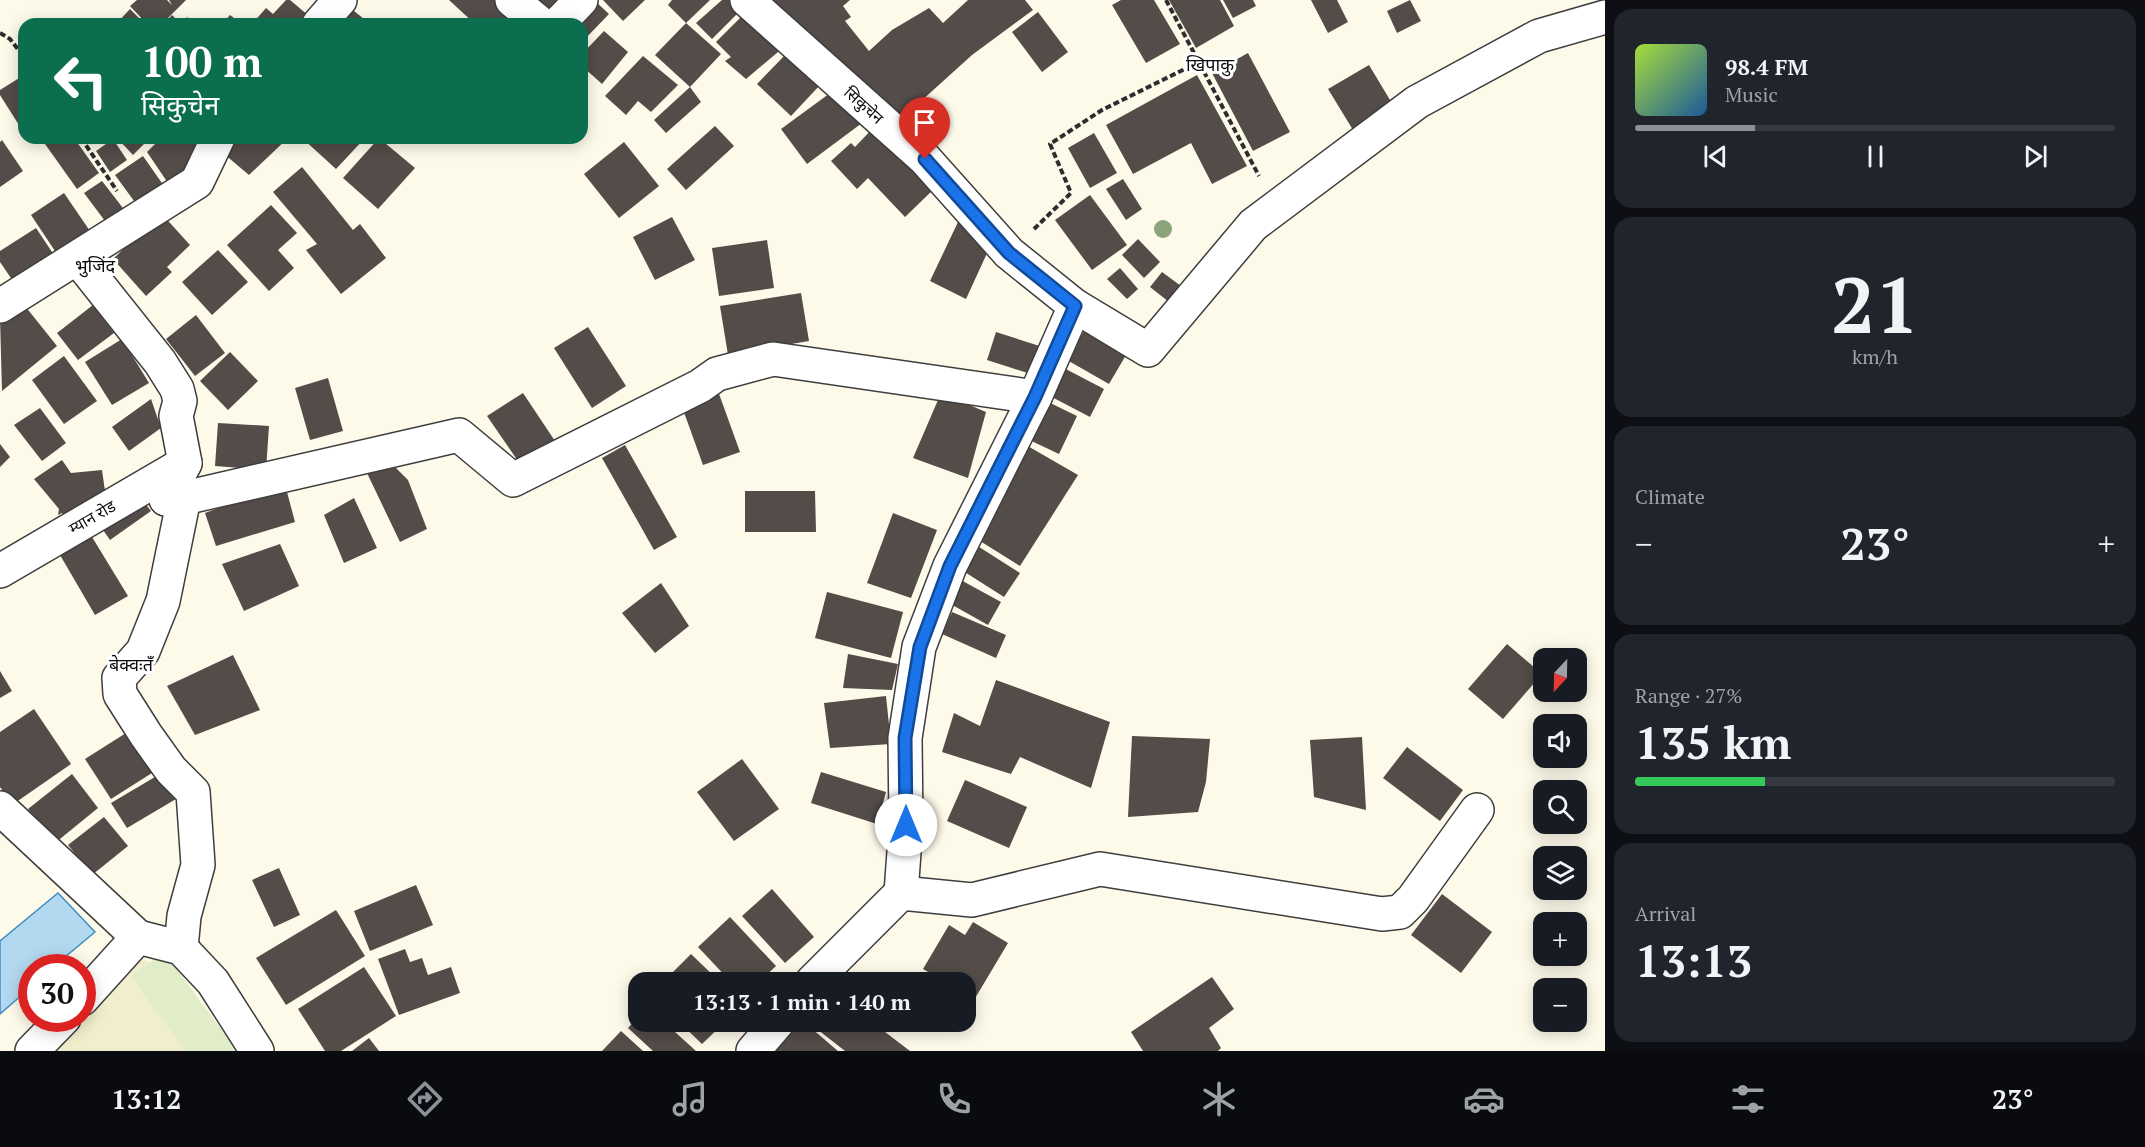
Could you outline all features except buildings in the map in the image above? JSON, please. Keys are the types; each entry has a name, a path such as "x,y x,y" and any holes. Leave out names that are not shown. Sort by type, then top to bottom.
{"street":[{"path":"324,18 340,0"},
{"path":"512,0 534,18"},
{"path":"564,18 581,0"},
{"name":"सिकुचेन","path":"747,0 925,159 1009,253 1075,306 1148,350 1253,225 1276,208"},
{"path":"1276,208 1417,102 1539,36 1605,16"},
{"path":"0,306 78,259 77,257 196,182 215,144"},
{"path":"78,259 160,362 177,389 180,401 176,416 185,462 166,499 184,498 459,435 513,480 700,386 717,374 773,359 1035,397"},
{"path":"822,972 901,893 906,825 905,738 920,647 950,566 1035,397 1075,306"},
{"name":"म्यान रोड","path":"0,571 185,462"},
{"path":"181,948 184,916 198,865 193,792 171,770 146,735 120,694 119,678 143,651 163,601 184,498"},
{"path":"0,808 138,937 181,948 213,982 257,1051"},
{"path":"901,893 972,900 1100,869 1382,914 1400,912 1413,899 1477,810"},
{"path":"96,984 138,937"},
{"path":"32,1051 50,1032"},
{"path":"753,1051 769,1032"}],"path":[{"path":"1166,0 1276,208"},
{"path":"0,33 10,39 18,49"},
{"path":"1009,253 1071,193 1050,144 1102,110 1199,62"},
{"path":"85,144 136,219"}],"shaded area":[{"path":"138,956 185,981 236,1051 37,1051 58,1032 96,1032 96,996"}],"green space":[{"path":"164,952 237,1051 186,1051 131,976"}],"water":[{"path":"58,893 95,932 69,954 18,954 18,998 0,1014 0,941"}],"district":[{"name":"खिपाकु","path":"1210,65"},
{"name":"भुजिंद","path":"95,266"},
{"name":"बेक्वःतँ","path":"131,665"}],"route":[{"path":"906,825 905,738 920,647 950,566 1035,397 1075,306 1009,253 925,159"}]}
